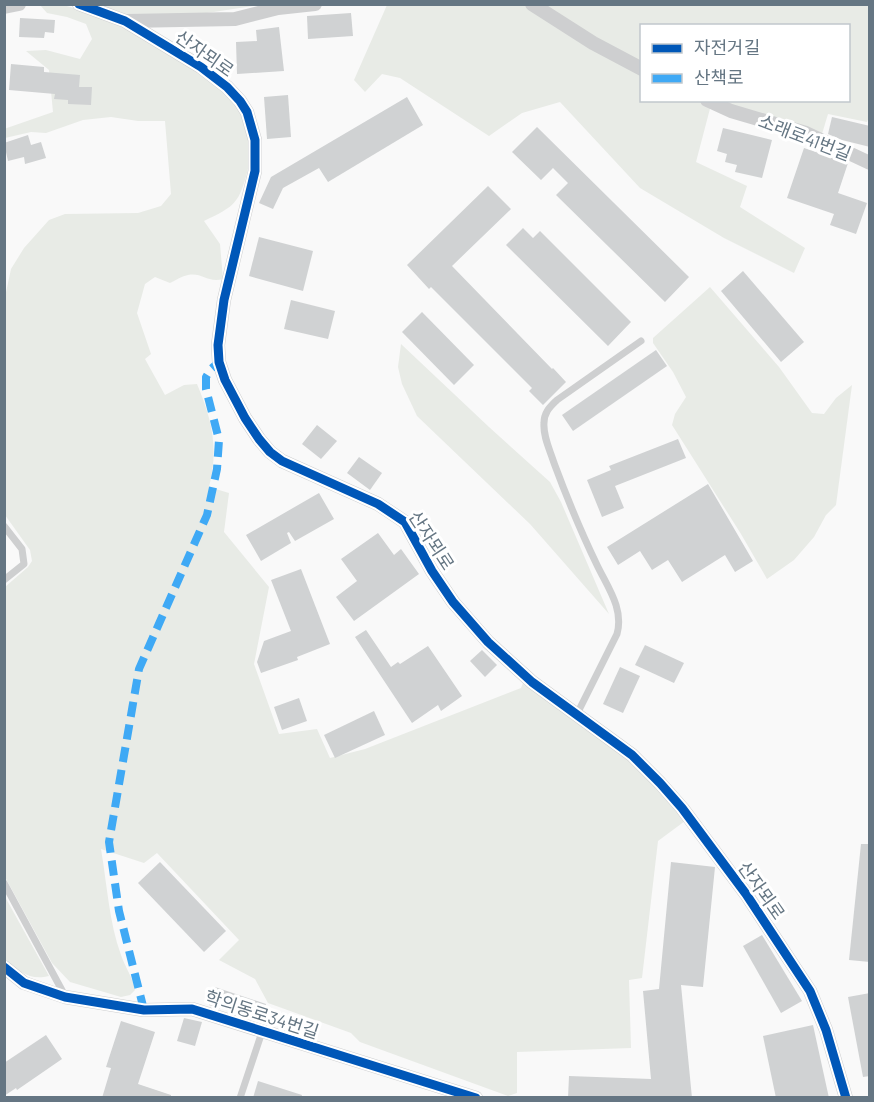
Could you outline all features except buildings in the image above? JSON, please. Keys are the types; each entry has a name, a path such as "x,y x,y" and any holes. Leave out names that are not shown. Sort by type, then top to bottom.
{"street":[{"path":"4,7 19,4"},
{"name":"산자뫼로","path":"79,4 125,21 215,77 240,100 252,126 256,156 255,171 224,300 218,345 219,362 225,380 245,418 264,445 282,461 378,504 405,522 432,571 488,642 532,682 646,766 682,808 746,894 810,992 826,1030 846,1098"},
{"path":"125,21 235,19 278,8 315,4"},
{"path":"532,4 593,44 640,68"},
{"name":"소래로41번길","path":"711,102 731,111 806,133 870,163"},
{"name":"학의동로34번길","path":"4,967 24,983 65,997 144,1010 192,1009 476,1098"}],"lane":[{"path":"577,714 617,634 620,625 619,613 559,475 544,434 545,417 548,408 557,400 641,341"},
{"path":"4,526 22,549 24,564 4,580"},
{"path":"4,883 65,997"},
{"path":"240,1098 262,1032"}],"shaded area":[{"path":"60,4 83,11 156,44 221,89 240,111 247,127 250,144 249,161 242,190 229,207 204,221 220,244 223,279 213,280 193,274 170,283 155,277 145,284 137,313 151,354 145,359 165,395 184,385 197,384 207,410 214,447 209,487 229,493 224,532 269,587 254,664 279,734 317,729 330,758 365,749 521,688 523,683 639,766 685,821 658,841 642,978 629,980 631,1048 517,1052 517,1093 508,1096 360,1042 351,1033 268,1003 255,979 219,960 239,940 157,853 144,863 101,849 114,929 121,955 135,990 130,995 121,997 70,982 52,963 5,877 5,587 32,561 30,550 5,515 5,297 11,269 24,248 49,220 65,214 138,213 161,206 171,194 165,121 138,121 111,117 83,120 46,133 31,132 5,138 4,129 53,112 49,70 26,51 46,50 80,59 92,39 86,24 47,13 40,5"},
{"path":"97,5 259,5 207,13 130,16"},
{"path":"387,5 869,5 869,117 867,122 828,114 822,134 723,102 850,102 850,24 640,24 640,102 712,102 696,162 747,186 740,207 805,248 794,273 724,238 640,188 560,102 522,113 489,136 400,78 382,74 365,92 354,80"},
{"path":"710,287 779,367 812,413 824,414 836,398 852,385 836,505 826,515 814,537 794,560 767,579 672,425 675,414 686,397 673,372 653,343 653,338"},
{"path":"401,344 550,482 561,502 609,614 530,524 417,416 402,384 398,367"},
{"path":"4,895 49,976 30,976 5,960"}],"marked path":[{"path":"144,1010 119,911 109,842 139,669 207,515 217,469 219,440 206,389 206,377 219,362"}],"cycle path":[{"path":"79,4 125,21 201,67 227,87 247,112 255,140 255,171 224,300 218,345 219,362 225,380 259,439 282,461 378,504 405,522 432,571 453,602 488,642 532,682 632,755 660,783 682,808 746,894 810,991 826,1030 846,1098"},
{"path":"4,967 24,983 65,997 144,1010 192,1009 476,1098"}]}
